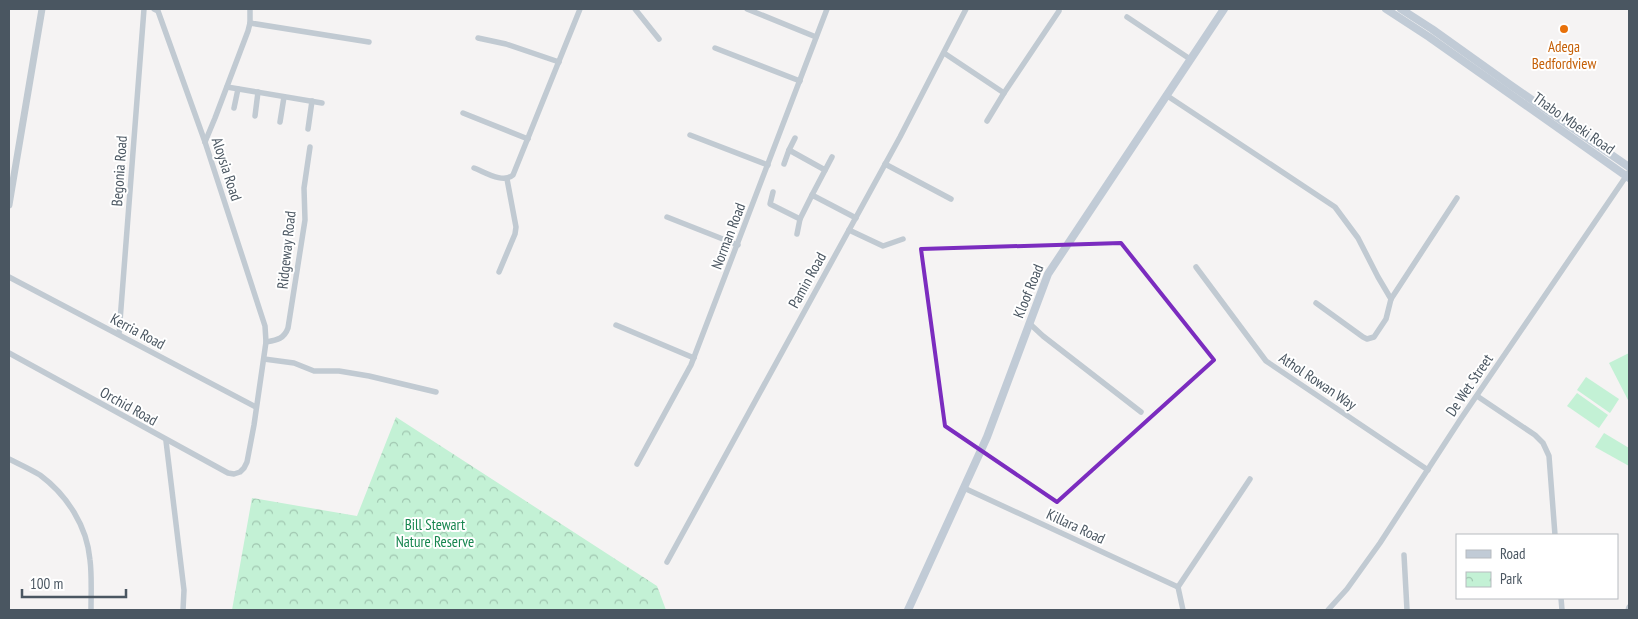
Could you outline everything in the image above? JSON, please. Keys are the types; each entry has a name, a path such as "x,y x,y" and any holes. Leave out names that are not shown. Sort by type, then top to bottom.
{"main road":[{"name":"Kloof Road","path":"908,610 987,437 1043,284 1058,257 1224,9"},
{"path":"1386,9 1506,87"},
{"path":"1401,9 1432,29 1506,87"},
{"name":"Thabo Mbeki Road","path":"1506,87 1563,122 1629,167"},
{"name":"Thabo Mbeki Road","path":"1506,87 1628,175"}],"street":[{"path":"9,204 42,9"},
{"name":"Begonia Road","path":"119,334 144,9"},
{"name":"Aloysia Road","path":"156,9 205,142 265,326 264,359 247,462 240,472"},
{"path":"205,142 250,23 250,9"},
{"path":"474,168 507,179 513,176 580,9"},
{"path":"635,9 659,38"},
{"path":"747,9 816,37"},
{"name":"Norman Road","path":"637,464 694,358 828,9"},
{"name":"Pamin Road","path":"667,562 856,218 966,9"},
{"path":"987,121 1059,11"},
{"path":"1126,17 1190,59"},
{"path":"250,23 368,42"},
{"path":"478,38 512,45 559,62"},
{"path":"715,48 800,81"},
{"path":"944,53 1004,93"},
{"path":"227,87 322,103"},
{"path":"234,108 238,89"},
{"path":"255,116 258,92"},
{"path":"1166,95 1335,207 1358,238 1391,299"},
{"path":"280,122 284,97"},
{"path":"308,129 312,101"},
{"path":"463,113 528,139"},
{"path":"690,134 768,165"},
{"path":"784,164 795,138"},
{"name":"Ridgeway Road","path":"266,342 280,340 288,328 304,220 304,188 310,147"},
{"path":"789,150 825,170"},
{"path":"797,234 800,219 832,157"},
{"path":"885,164 951,199"},
{"name":"De Wet Street","path":"1328,610 1352,581 1628,175"},
{"path":"499,272 515,234 516,227 507,179"},
{"path":"773,192 770,204 800,219"},
{"path":"812,195 856,218"},
{"path":"1316,303 1363,336 1374,337 1384,324 1391,299 1457,198"},
{"path":"666,217 738,245"},
{"path":"849,230 883,246 903,238"},
{"name":"Athol Rowan Way","path":"1196,267 1266,361 1428,470"},
{"name":"Kerria Road","path":"9,277 256,407"},
{"path":"1029,322 1044,336 1141,412"},
{"path":"616,325 694,358"},
{"name":"Orchid Road","path":"9,354 228,473 240,472"},
{"path":"264,359 294,363 314,371 339,371 369,376 436,392"},
{"path":"1477,396 1535,434 1545,447 1549,456 1555,534"},
{"path":"166,441 184,590 183,610"},
{"path":"9,459 39,475 72,507 82,528 89,552 91,610"},
{"path":"1183,610 1178,587 1250,479"},
{"name":"Killara Road","path":"964,488 1178,587"},
{"path":"1404,555 1407,610"}],"highlighted area":[{"path":"1121,243 1214,360 1057,502 945,426 921,249"}],"green space":[{"path":"1629,353 1629,402 1609,363"},
{"path":"1586,377 1619,399 1610,413 1577,390"},
{"path":"1577,393 1608,415 1599,428 1567,406"},
{"name":"Bill Stewart Nature Reserve","path":"396,417 657,586 666,610 232,610 252,498 357,516"},
{"path":"1604,433 1629,448 1629,466 1595,447"}],"place":[{"name":"Adega Bedfordview","path":"1564,29"}]}
